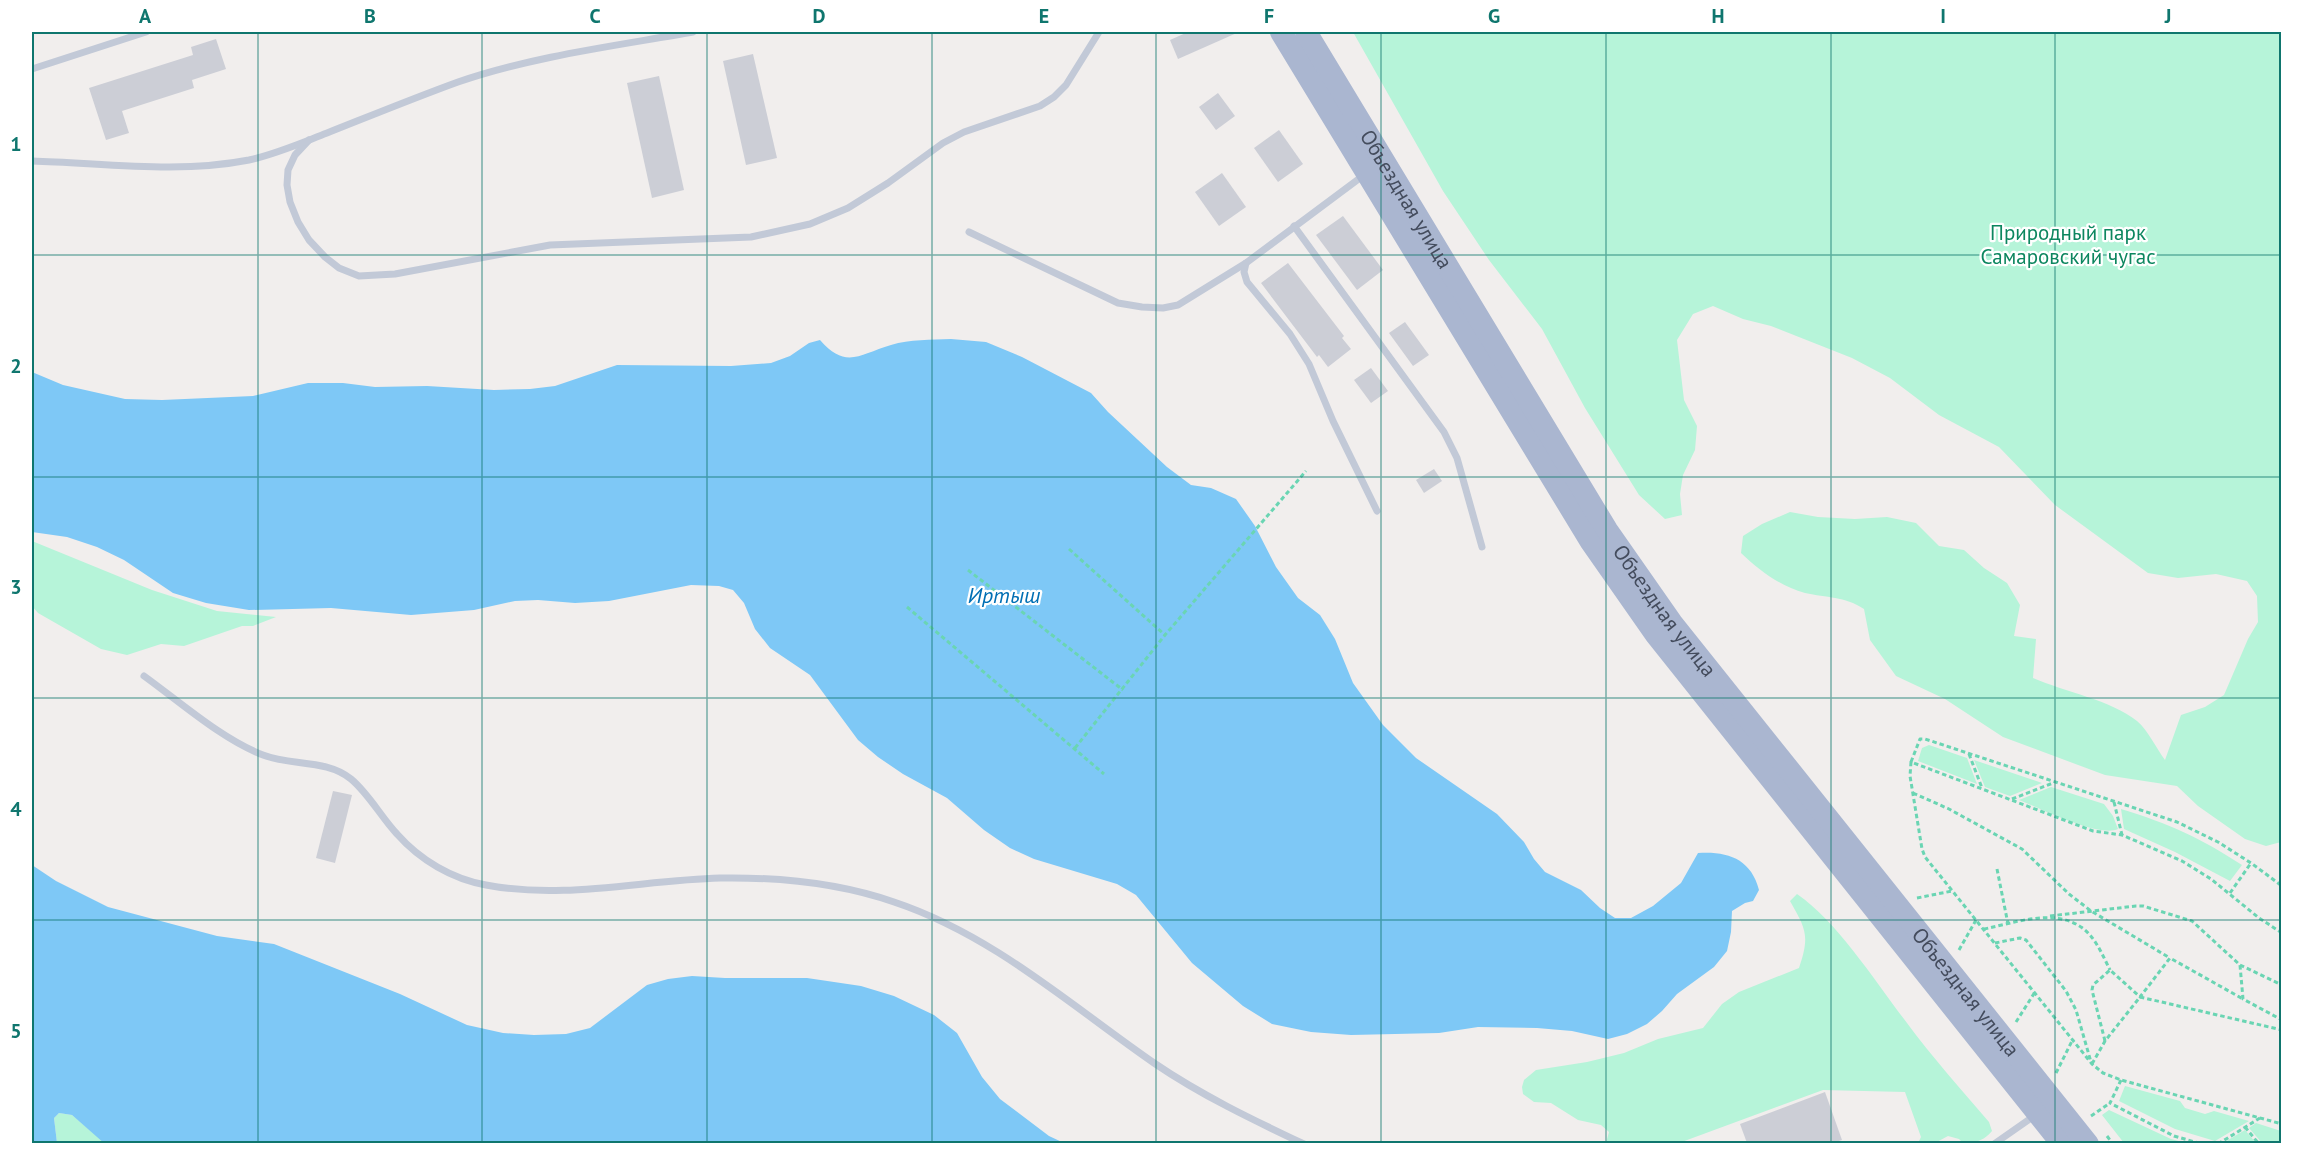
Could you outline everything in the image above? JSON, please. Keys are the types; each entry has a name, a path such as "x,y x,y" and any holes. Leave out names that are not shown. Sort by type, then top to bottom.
{"main road":[{"name":"Объездная улица","path":"1281,32 1376,168 1606,530 1672,623 2097,1139"},
{"name":"Объездная улица","path":"1305,32 1376,168 1537,454 1621,587 1656,635 2062,1143"}],"lane":[{"path":"32,69 146,32"},
{"path":"32,161 106,165 210,166 250,159 309,140 458,82 509,67 559,54 693,32"},
{"path":"309,140 295,155 288,170 287,185 290,202 309,240 339,268 358,276 395,274 550,245 751,237 810,224 848,208 888,183 943,143 964,132 1040,106 1066,85 1099,32"},
{"path":"969,232 1118,303 1163,308 1178,305 1246,263 1376,168"},
{"path":"1294,226 1444,432 1457,458 1482,547"},
{"path":"1246,263 1244,272 1246,282 1290,334 1309,364 1333,422 1377,512"},
{"path":"144,676 236,742 264,756 327,767 349,777 398,836 425,860 458,878 488,885 527,889 585,889 719,878 780,880 857,891 913,909 974,937 1067,998 1155,1063 1204,1094 1304,1143"},
{"path":"1994,1143 2038,1113"}],"path":[{"path":"1075,748 1165,635 1306,471"},
{"path":"1069,549 1165,635"},
{"path":"968,570 1123,690"},
{"path":"907,607 1104,774"},
{"path":"2282,886 2251,863 2197,831 1925,739 1920,740 1917,744 1911,762 1913,793 1925,856 2092,1064 2103,1073 2121,1080 2282,1124"},
{"path":"1969,754 1982,788"},
{"path":"1911,762 2093,831 2122,835 2182,861 2230,893 2259,918 2282,933"},
{"path":"2012,799 2055,782"},
{"path":"1913,793 1949,809 2022,849 2091,911 2282,1020"},
{"path":"2114,802 2122,835"},
{"path":"2230,893 2251,863"},
{"path":"1997,869 2008,924"},
{"path":"1924,907 1917,898 1952,891"},
{"path":"1984,929 2050,916 2143,906 2192,921 2240,965 2282,985"},
{"path":"2050,916 2082,927 2092,938 2110,970 2140,997 2282,1030"},
{"path":"1952,942 1959,951 1976,920"},
{"path":"1995,943 2020,938 2026,940 2067,991 2076,1010 2092,1064"},
{"path":"2092,1064 2105,1041 2170,958"},
{"path":"2240,965 2243,999"},
{"path":"2105,1041 2092,990 2093,985 2110,970"},
{"path":"2022,1030 2016,1022 2035,992"},
{"path":"2056,1073 2073,1039"},
{"path":"2049,1064 2063,1082"},
{"path":"2084,1107 2091,1116 2110,1103 2121,1080"},
{"path":"2110,1103 2174,1136 2202,1143"},
{"path":"2218,1143 2260,1118"},
{"path":"2246,1127 2259,1143"},
{"path":"2097,1139 2113,1143"}],"green space":[{"name":"Природный парк Самаровский чугас","path":"1353,32 2281,32 2281,842 2266,846 2245,839 2198,806 2177,786 2105,775 2003,737 1945,699 1896,676 1870,640 1864,609 1842,600 1805,593 1787,586 1763,572 1741,553 1743,536 1762,524 1790,512 1818,517 1855,519 1887,517 1916,523 1939,546 1964,550 1984,568 2007,583 2020,605 2014,636 2036,639 2033,678 2114,707 2126,714 2145,729 2165,760 2181,715 2205,707 2224,695 2248,639 2258,622 2257,596 2247,581 2216,574 2178,578 2148,573 2055,505 1999,447 1939,415 1890,378 1852,358 1713,306 1693,314 1677,340 1684,400 1697,426 1695,450 1683,475 1680,494 1682,515 1665,519 1639,495 1585,408 1542,329 1489,260 1443,191"},
{"path":"32,541 152,590 217,611 276,617 184,646 161,644 127,655 101,649 38,613 32,606"},
{"path":"1929,745 1967,758 1977,784 1918,761 1922,748"},
{"path":"1974,760 2042,783 2010,796 1985,787"},
{"path":"2051,787 2104,804 2113,816 2118,829 2109,831 2084,826 2019,800"},
{"path":"2121,809 2184,832 2242,865 2230,881 2175,852 2124,829"},
{"path":"1797,894 1827,920 1841,936 1926,1048 1989,1122 1992,1131 1986,1137 1971,1143 1963,1143 1959,1139 1948,1136 1935,1143 1918,1143 1921,1137 1905,1092 1823,1090 1679,1143 1606,1143 1609,1132 1601,1125 1578,1120 1551,1103 1534,1102 1523,1094 1524,1080 1536,1070 1587,1062 1624,1053 1658,1039 1703,1028 1722,1004 1739,992 1799,968 1805,933 1790,901"},
{"path":"2125,1086 2180,1101 2185,1108 2205,1114 2214,1111 2249,1121 2215,1141 2175,1129 2119,1101"},
{"path":"2109,1110 2171,1139 2186,1143 2124,1143 2102,1115"},
{"path":"59,1113 72,1115 105,1143 57,1143 54,1118"},
{"path":"2256,1123 2281,1131 2281,1143 2262,1143 2249,1128"},
{"path":"2245,1130 2256,1143 2223,1143"}],"water":[{"name":"Иртыш","path":"951,339 986,342 1022,357 1091,393 1167,467 1191,485 1211,488 1236,499 1255,526 1276,567 1298,598 1320,615 1335,639 1353,683 1383,725 1416,758 1497,814 1524,842 1545,872 1581,890 1600,908 1615,918 1631,918 1653,906 1681,883 1698,853 1728,856 1744,864 1755,879 1759,890 1753,901 1732,911 1727,951 1714,967 1677,994 1647,1024 1627,1034 1608,1039 1572,1031 1537,1028 1478,1027 1439,1033 1351,1035 1311,1032 1272,1024 1243,1006 1192,963 1136,895 1117,884 1034,859 1010,848 984,830 947,798 903,774 878,757 858,740 810,675 770,648 755,629 744,603 733,590 719,586 691,585 609,601 575,603 515,601 474,610 411,615 331,608 249,610 206,603 173,593 124,560 97,547 67,537 32,532 32,372 63,385 125,399 162,400 253,396 308,383 343,383 375,387 530,389 555,386 617,365 731,366 771,363 790,356 809,343 820,340 838,355 854,357 906,342"},
{"path":"32,865 56,881 108,907 217,936 274,944 400,994 467,1025 503,1033 566,1034 590,1028 647,985 668,979 692,976 807,978 861,986 894,996 934,1015 957,1033 982,1077 1000,1099 1049,1136 1064,1143 105,1144 72,1115 59,1113 54,1118 57,1143 32,1143"}],"building":[{"path":"1188,32 1239,32 1178,59 1170,40"},
{"path":"216,39 226,69 192,80 194,88 122,111 129,133 106,140 89,88 193,55 191,47"},
{"path":"753,54 777,158 746,165 723,61"},
{"path":"659,76 684,190 652,198 627,83"},
{"path":"1218,93 1235,116 1216,130 1199,107"},
{"path":"1279,130 1303,164 1278,182 1254,148"},
{"path":"1222,173 1246,207 1219,226 1195,192"},
{"path":"1343,216 1383,270 1357,290 1316,235"},
{"path":"1288,263 1344,336 1342,338 1351,349 1328,367 1319,355 1317,357 1261,283"},
{"path":"1405,322 1429,355 1413,366 1389,333"},
{"path":"1371,368 1388,391 1371,403 1354,380"},
{"path":"1434,469 1442,481 1424,493 1416,480"},
{"path":"333,791 352,795 335,863 316,858"},
{"path":"1825,1092 1842,1140 1832,1143 1747,1143 1740,1124"}]}
